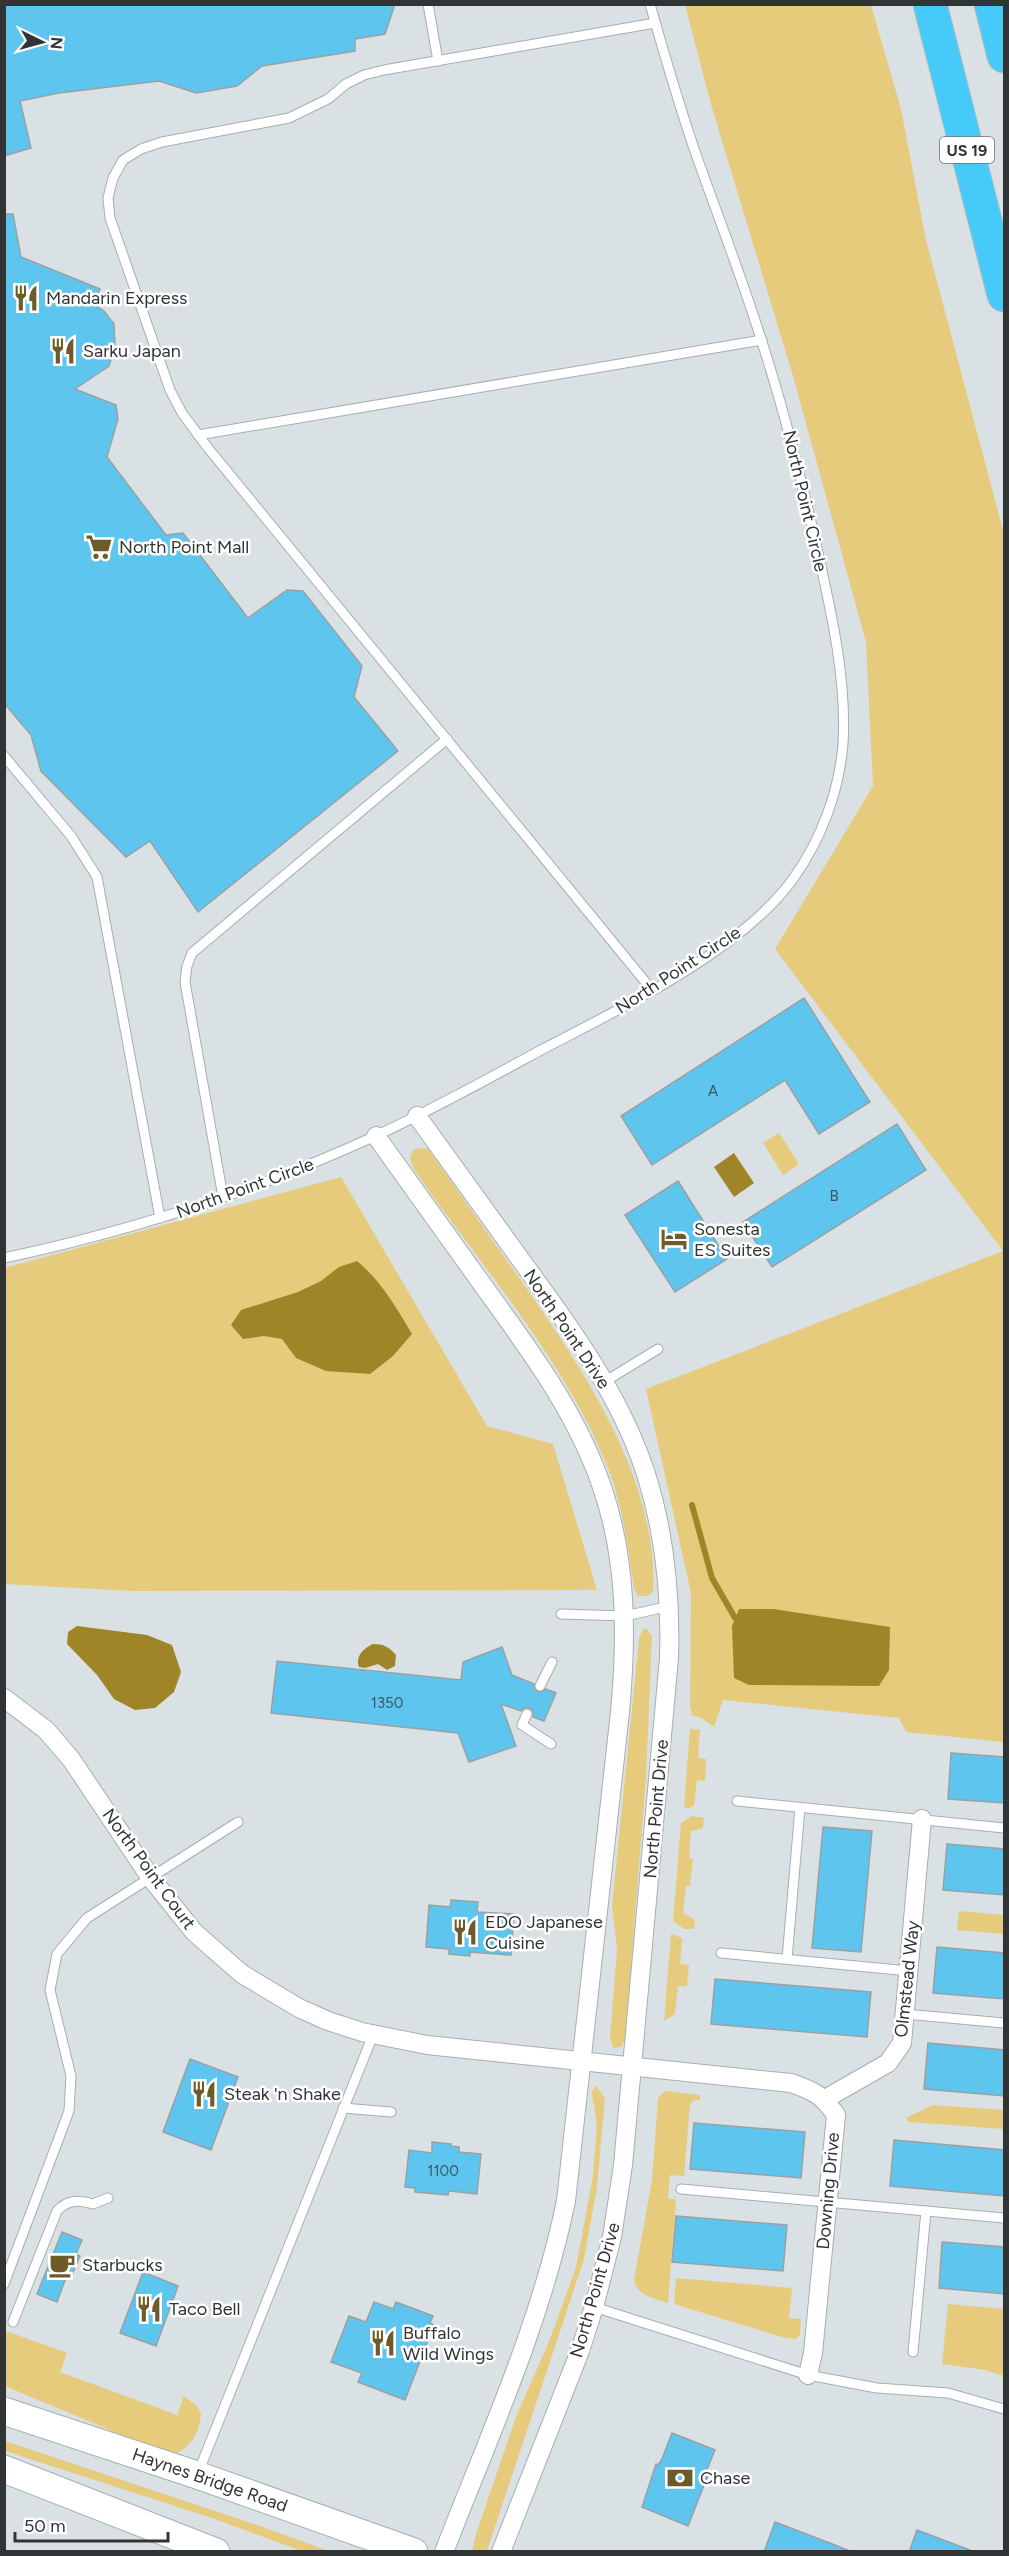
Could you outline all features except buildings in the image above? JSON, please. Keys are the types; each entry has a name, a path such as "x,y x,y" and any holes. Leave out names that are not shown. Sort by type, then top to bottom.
{"highway":[{"name":"US 19","path":"930,4 1005,295"},
{"path":"991,4 1005,56"}],"main road":[{"name":"Haynes Bridge Road","path":"4,2411 197,2475 414,2552"},
{"path":"4,2469 216,2552"}],"street":[{"name":"North Point Drive","path":"417,1116 576,1336 604,1382 628,1429 645,1473 660,1530 670,1606 669,1658 633,2066 617,2210 609,2255 580,2351 501,2552"},
{"path":"376,1136 538,1361 564,1404 586,1448 602,1488 614,1529 625,1616 621,1701 566,2201 548,2278 530,2333 444,2552"},
{"name":"North Point Court","path":"4,1698 46,1730 71,1759 150,1877 194,1932 242,1974 298,2008 328,2021 373,2035 427,2045 633,2066"},
{"name":"Olmstead Way","path":"825,2099 888,2063 902,2043 922,1819"},
{"path":"633,2066 791,2083 815,2091 825,2099"},
{"name":"Downing Drive","path":"808,2375 813,2353 836,2115 825,2099"}],"lane":[{"path":"428,4 438,61"},
{"name":"North Point Circle","path":"4,1258 159,1218 223,1197 321,1160 417,1116 652,990 724,943 779,897 803,865 815,842 831,805 843,747 843,717 833,633 806,498 762,340 693,145 650,4"},
{"path":"652,990 198,435 170,390 110,218 108,198 113,178 123,160 141,149 162,142 289,118 328,99 346,84 364,75 655,23"},
{"path":"198,435 762,340"},
{"path":"223,1197 185,982 187,966 192,953 447,739"},
{"path":"4,756 71,836 97,877 159,1218"},
{"path":"604,1382 658,1349"},
{"path":"561,1614 625,1616 670,1606"},
{"path":"540,1686 552,1662"},
{"path":"527,1714 522,1725 551,1744"},
{"path":"737,1801 1005,1828"},
{"path":"787,1959 800,1808"},
{"path":"4,2284 69,2111 71,2076 50,1990 57,1954 87,1918 238,1822"},
{"path":"721,1953 909,1971"},
{"path":"905,2014 1005,2023"},
{"path":"197,2475 373,2035"},
{"path":"343,2108 391,2112"},
{"path":"681,2189 1005,2218"},
{"path":"13,2322 57,2211 71,2201 81,2200 93,2204 108,2198"},
{"path":"913,2352 926,2211"},
{"path":"594,2307 808,2375 877,2388 948,2392 1005,2409"}],"shaded area":[{"path":"685,5 871,5 901,109 926,240 1004,534 1004,1742 906,1732 899,1718 723,1700 714,1727 692,1715 690,1705 691,1593 646,1389 1003,1251 775,949 873,786 866,642 793,376 712,108"},
{"path":"779,1133 799,1164 783,1175 763,1143"},
{"path":"428,1149 544,1313 591,1387 612,1426 630,1467 643,1508 652,1550 653,1592 647,1596 638,1596 634,1588 618,1498 591,1429 520,1314 413,1168 410,1157 413,1150"},
{"path":"734,1153 754,1183 734,1197 714,1167"},
{"path":"341,1177 487,1426 553,1444 597,1590 132,1591 5,1584 4,1268"},
{"path":"357,1261 381,1286 412,1334 393,1356 370,1374 326,1371 296,1358 282,1339 264,1336 243,1339 231,1325 241,1310 298,1292 321,1281 339,1267"},
{"path":"739,1609 774,1609 890,1627 889,1670 879,1686 749,1685 734,1678 732,1626"},
{"path":"77,1626 147,1635 172,1645 181,1672 174,1692 155,1708 135,1710 114,1699 97,1675 67,1644 68,1632"},
{"path":"643,1629 647,1629 652,1636 646,1778 625,2040 621,2047 613,2048 610,2037 617,1950 612,1906 639,1639"},
{"path":"373,1644 383,1645 396,1655 395,1666 387,1670 378,1664 365,1668 359,1667 358,1659 361,1653"},
{"path":"690,1729 700,1730 698,1758 706,1759 705,1781 697,1780 694,1805 688,1809 684,1806"},
{"path":"692,1816 704,1818 703,1828 691,1831 689,1858 693,1859 690,1886 686,1886 683,1913 695,1920 694,1929 684,1929 673,1921 681,1823"},
{"path":"959,1911 1004,1915 1004,1934 957,1930"},
{"path":"671,1934 682,1938 680,1964 689,1965 687,1986 678,1986 675,2014 664,2021"},
{"path":"595,2085 605,2098 597,2187 584,2259 487,2551 472,2551 516,2417 550,2339 576,2267 593,2176 597,2126 592,2093"},
{"path":"665,2091 700,2095 700,2100 694,2100 690,2105 684,2176 670,2175 668,2198 676,2200 668,2303 642,2293 634,2280 652,2180 658,2098"},
{"path":"933,2105 1004,2110 1004,2129 909,2122 906,2118"},
{"path":"676,2278 792,2288 789,2318 801,2319 800,2335 795,2339 785,2338 674,2304"},
{"path":"948,2304 1004,2309 1004,2376 985,2370 942,2364"},
{"path":"9,2332 67,2353 60,2372 177,2415 184,2396 197,2406 201,2414 196,2435 183,2450 169,2455 5,2386 4,2334"},
{"path":"5,2441 329,2551 302,2551 212,2518 5,2451"}],"waterway":[{"path":"692,1505 712,1578 735,1618"}],"place":[{"name":"Mandarin Express","path":"26,298"},
{"name":"Sarku Japan","path":"63,351"},
{"name":"North Point Mall","path":"99,547"},
{"name":"Sonesta ES Suites","path":"674,1239"},
{"name":"EDO Japanese Cuisine","path":"465,1932"},
{"name":"Steak 'n Shake","path":"204,2094"},
{"name":"Starbucks","path":"62,2265"},
{"name":"Taco Bell","path":"149,2309"},
{"name":"Buffalo Wild Wings","path":"383,2343"},
{"name":"Chase","path":"680,2478"}]}
